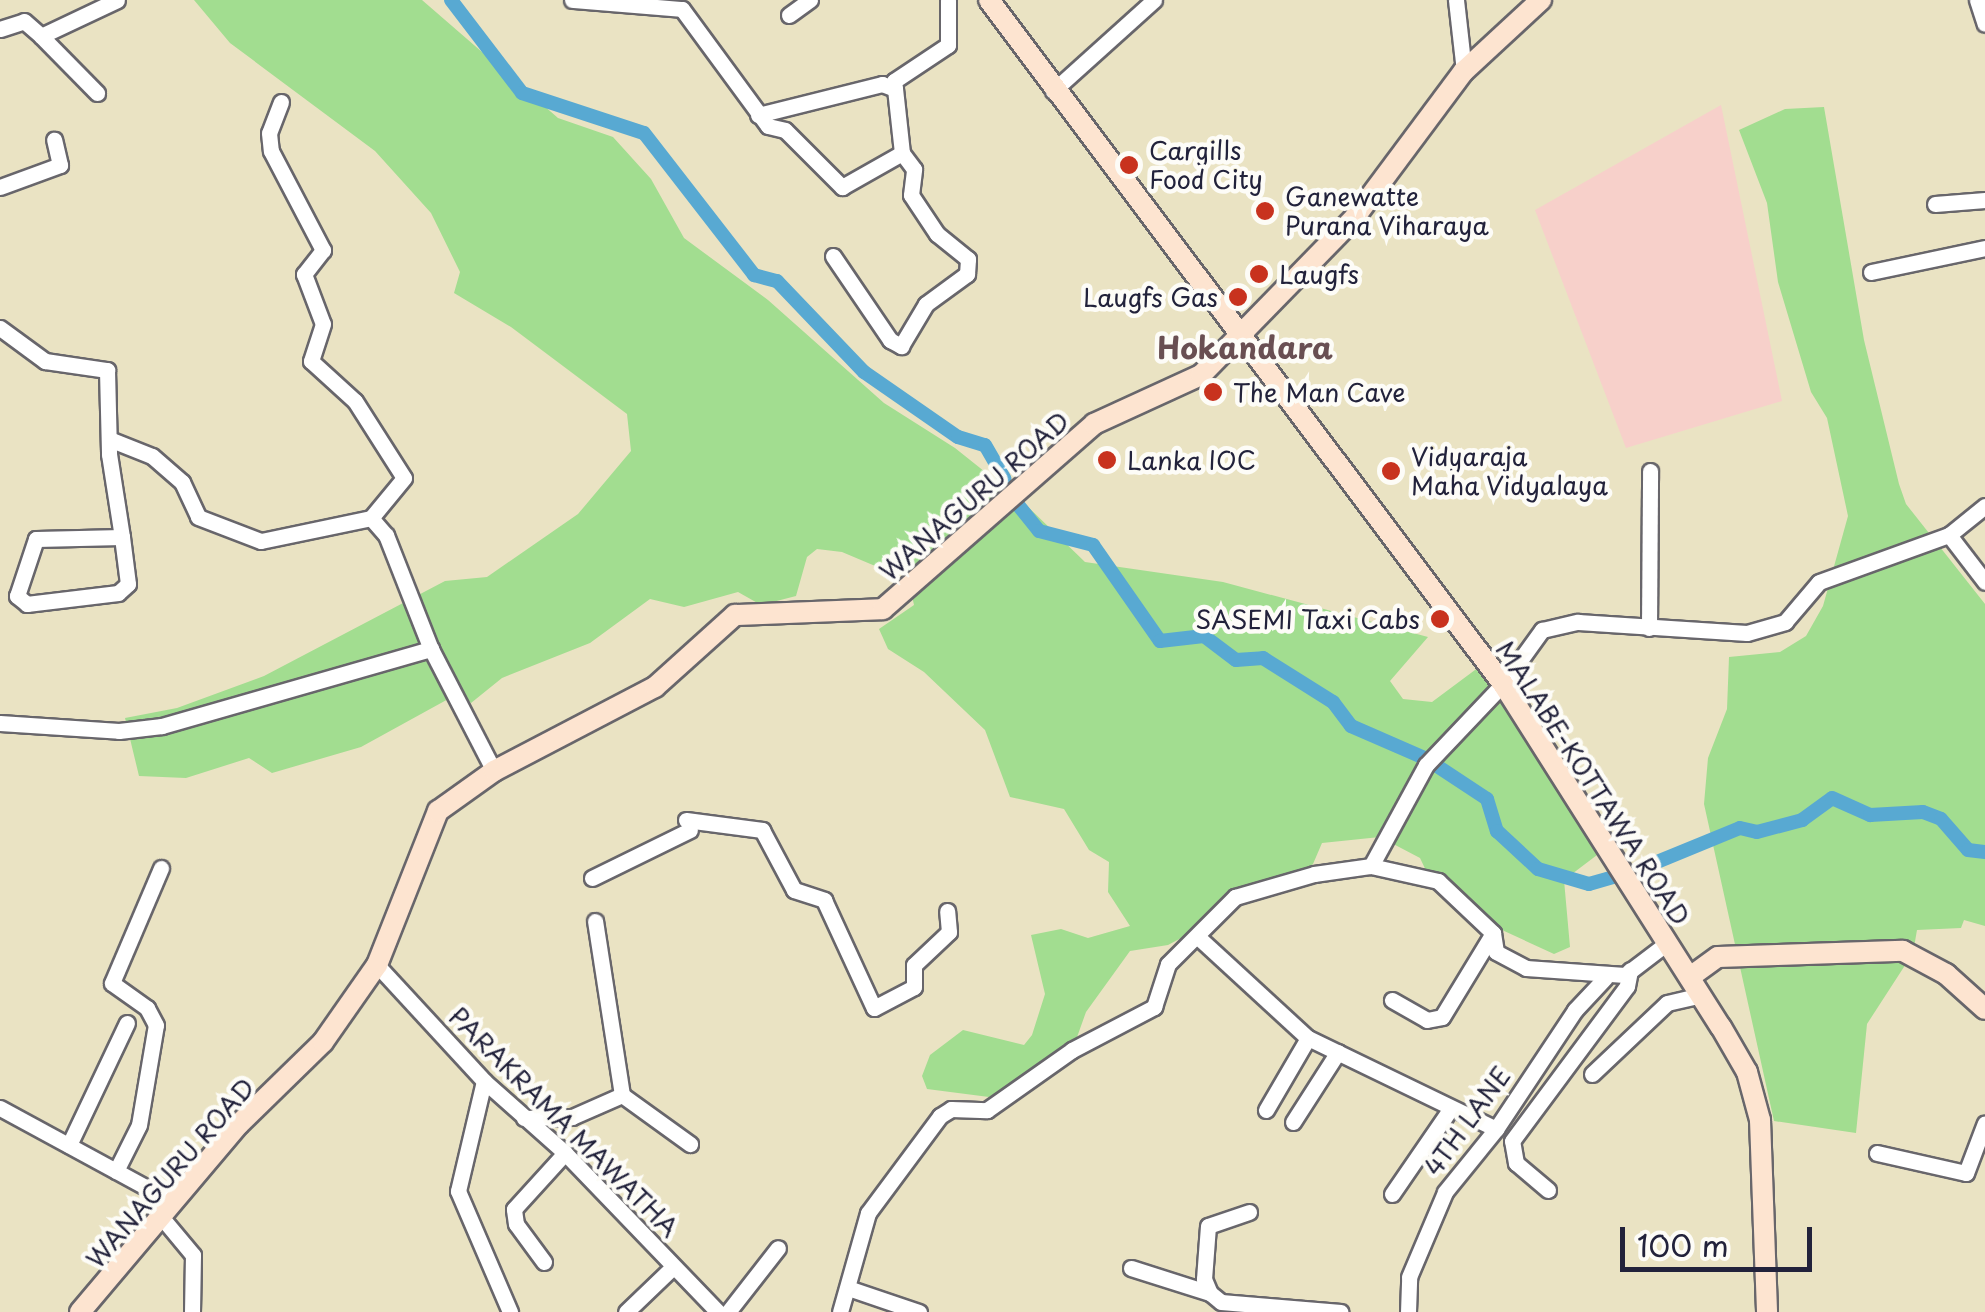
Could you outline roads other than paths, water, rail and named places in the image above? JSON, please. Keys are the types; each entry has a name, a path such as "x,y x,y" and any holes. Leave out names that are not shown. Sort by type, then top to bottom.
{"main road":[{"name":"MALABE-KOTTAWA ROAD","path":"989,0 1053,91 1242,334 1503,684 1747,1072 1760,1120 1767,1312"},
{"name":"WANAGURU ROAD","path":"80,1312 238,1124 324,1042 377,965 431,821 494,772 655,687 735,615 883,609 1094,424 1182,386 1242,334 1355,217 1464,71 1541,0"},
{"path":"1695,986 1718,957 1903,951 1946,974 1985,1008"}],"street":[{"path":"41,36 117,0"},
{"path":"572,0 682,9 758,115 768,126 785,130 842,187 902,153"},
{"path":"789,16 810,0"},
{"path":"833,256 890,340 902,346 926,304 967,274 968,259 917,210 914,169 902,153 894,88 894,81 948,45 948,0"},
{"path":"1053,91 1154,0"},
{"path":"1456,0 1464,71"},
{"path":"1977,0 1985,24"},
{"path":"0,29 24,21 97,93"},
{"path":"758,115 882,84 894,88"},
{"path":"109,439 152,456 182,482 198,518 261,541 371,518 404,478 355,402 313,369 323,324 304,274 323,250 270,150 281,102"},
{"path":"0,188 60,165 54,140"},
{"path":"1935,204 1985,200"},
{"path":"1871,272 1985,248"},
{"path":"0,328 45,361 107,370 109,439 122,537 128,584 118,593 27,604 17,596 36,539 122,537"},
{"path":"1649,628 1650,471"},
{"path":"1370,866 1426,765 1503,684 1552,624 1747,633 1785,622 1819,582 1949,535 1985,506"},
{"path":"371,518 386,535 431,649 494,772"},
{"path":"1949,535 1985,582"},
{"path":"0,724 119,731 162,726 431,649"},
{"path":"592,878 688,825 762,830 794,890 824,900 874,1008 914,986 914,965 949,932 946,911"},
{"path":"840,1312 868,1213 940,1116 951,1109 987,1110 1072,1050 1154,1007 1168,964 1235,898 1314,874 1370,866 1438,882 1493,932 1496,952 1526,968 1606,978 1630,970 1667,943"},
{"path":"116,1171 139,1125 156,1026 148,1008 112,982 160,868"},
{"path":"595,921 622,1095 690,1144"},
{"path":"1392,1000 1427,1020 1442,1017 1493,932"},
{"path":"1198,936 1308,1038 1496,1129"},
{"name":"PARAKRAMA MAWATHA","path":"377,965 484,1082 565,1153 718,1312"},
{"path":"1548,1190 1516,1163 1512,1140 1626,986 1630,970"},
{"name":"4TH LANE","path":"1408,1312 1409,1277 1425,1227 1575,1010 1606,978"},
{"path":"1592,1074 1667,1002 1695,986"},
{"path":"69,1145 127,1022"},
{"path":"1266,1110 1308,1038"},
{"path":"1293,1122 1338,1052"},
{"path":"484,1082 458,1192 510,1312"},
{"path":"524,1118 572,1117 622,1095"},
{"path":"0,1108 116,1171 168,1210 193,1254 192,1312"},
{"path":"1392,1194 1451,1108"},
{"path":"1877,1153 1966,1173 1985,1123"},
{"path":"544,1262 516,1224 514,1209 565,1153"},
{"path":"1210,1293 1204,1279 1208,1226 1249,1212"},
{"path":"728,1312 778,1248"},
{"path":"626,1312 672,1267"},
{"path":"1131,1268 1210,1293 1221,1302 1341,1312"},
{"path":"848,1288 919,1312"}],"waterway":[{"path":"451,0 522,93 644,133 754,275 777,281 864,372 958,437 985,445 1005,479"},
{"path":"1014,500 1039,531 1093,545 1160,641 1204,636 1236,660 1263,658 1333,702 1351,726 1427,759"},
{"path":"1437,766 1487,799 1497,831 1538,869 1589,884 1613,877"},
{"path":"1635,871 1740,828 1757,832 1802,820 1832,798 1870,815 1923,812 1941,819 1968,850 1985,852"}],"place":[{"name":"Cargills Food City","path":"1129,165"},
{"name":"Ganewatte Purana Viharaya","path":"1265,211"},
{"name":"Laugfs","path":"1259,274"},
{"name":"Laugfs Gas","path":"1238,297"},
{"name":"The Man Cave","path":"1213,392"},
{"name":"Lanka IOC","path":"1107,460"},
{"name":"Vidyaraja Maha Vidyalaya","path":"1391,471"},
{"name":"SASEMI Taxi Cabs","path":"1440,619"}],"district":[{"name":"Hokandara","path":"1245,347"}]}
